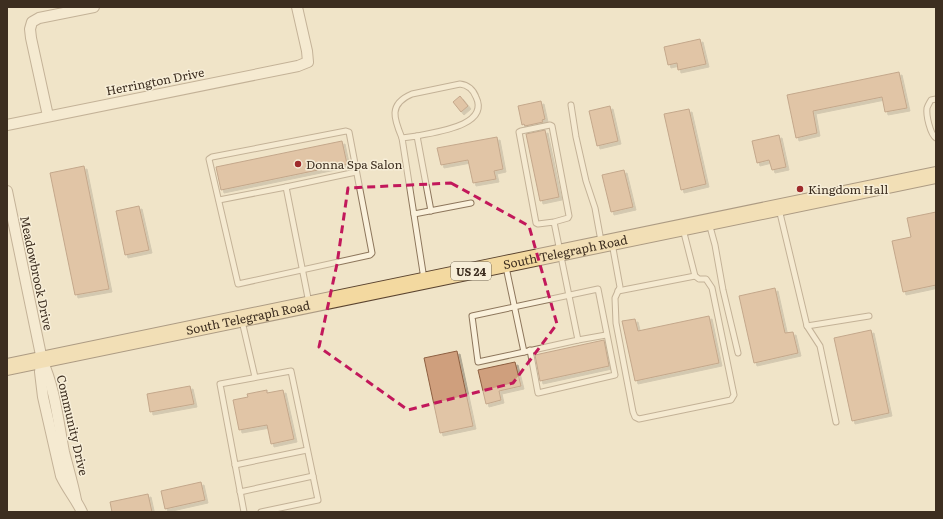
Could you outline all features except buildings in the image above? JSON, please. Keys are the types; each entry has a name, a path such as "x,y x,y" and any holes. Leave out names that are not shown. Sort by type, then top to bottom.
{"main road":[{"name":"South Telegraph Road","path":"7,367 936,175"}],"street":[{"path":"48,116 31,38 30,29 32,22 39,18 94,7"},
{"name":"Herrington Drive","path":"7,125 298,66 308,62 297,7"},
{"name":"Meadowbrook Drive","path":"7,191 42,360"},
{"name":"Community Drive","path":"42,360 40,372 43,397 56,436 61,476 66,488 76,500 82,512"}],"lane":[{"path":"402,138 417,136 461,125 471,120 476,114 479,104 473,90 468,85 460,84 419,92 405,97 393,112 402,138 424,280"},
{"path":"936,99 931,100 927,107 930,128 933,136 936,138"},
{"path":"570,105 586,181 607,243 620,288 618,291 615,298 616,323 635,417 639,419 731,400 734,395 712,288 706,279 699,279 695,276 618,291"},
{"path":"550,125 552,126 569,216 568,218 554,222 536,223 520,131 550,125"},
{"path":"346,131 349,132 372,253 370,255 238,284 218,200 209,159 212,157 346,131"},
{"path":"417,136 431,211"},
{"path":"218,200 356,172"},
{"path":"286,187 309,304"},
{"path":"414,214 471,203"},
{"path":"779,208 807,326 820,346 836,422"},
{"path":"554,222 578,340"},
{"path":"709,222 738,353"},
{"path":"682,228 695,276"},
{"path":"505,264 524,352"},
{"path":"530,350 538,393 615,375 598,289 472,316 478,362 530,350 606,335"},
{"path":"807,326 869,316"},
{"path":"241,318 255,377"},
{"path":"244,512 220,384 291,371 318,500 261,512"},
{"path":"235,465 308,450"},
{"path":"240,492 313,476"}],"highlighted area":[{"path":"451,183 529,226 557,324 513,383 408,410 319,347 337,264 348,188"}],"place":[{"name":"Donna Spa Salon","path":"298,164"},
{"name":"Kingdom Hall","path":"800,189"}]}
